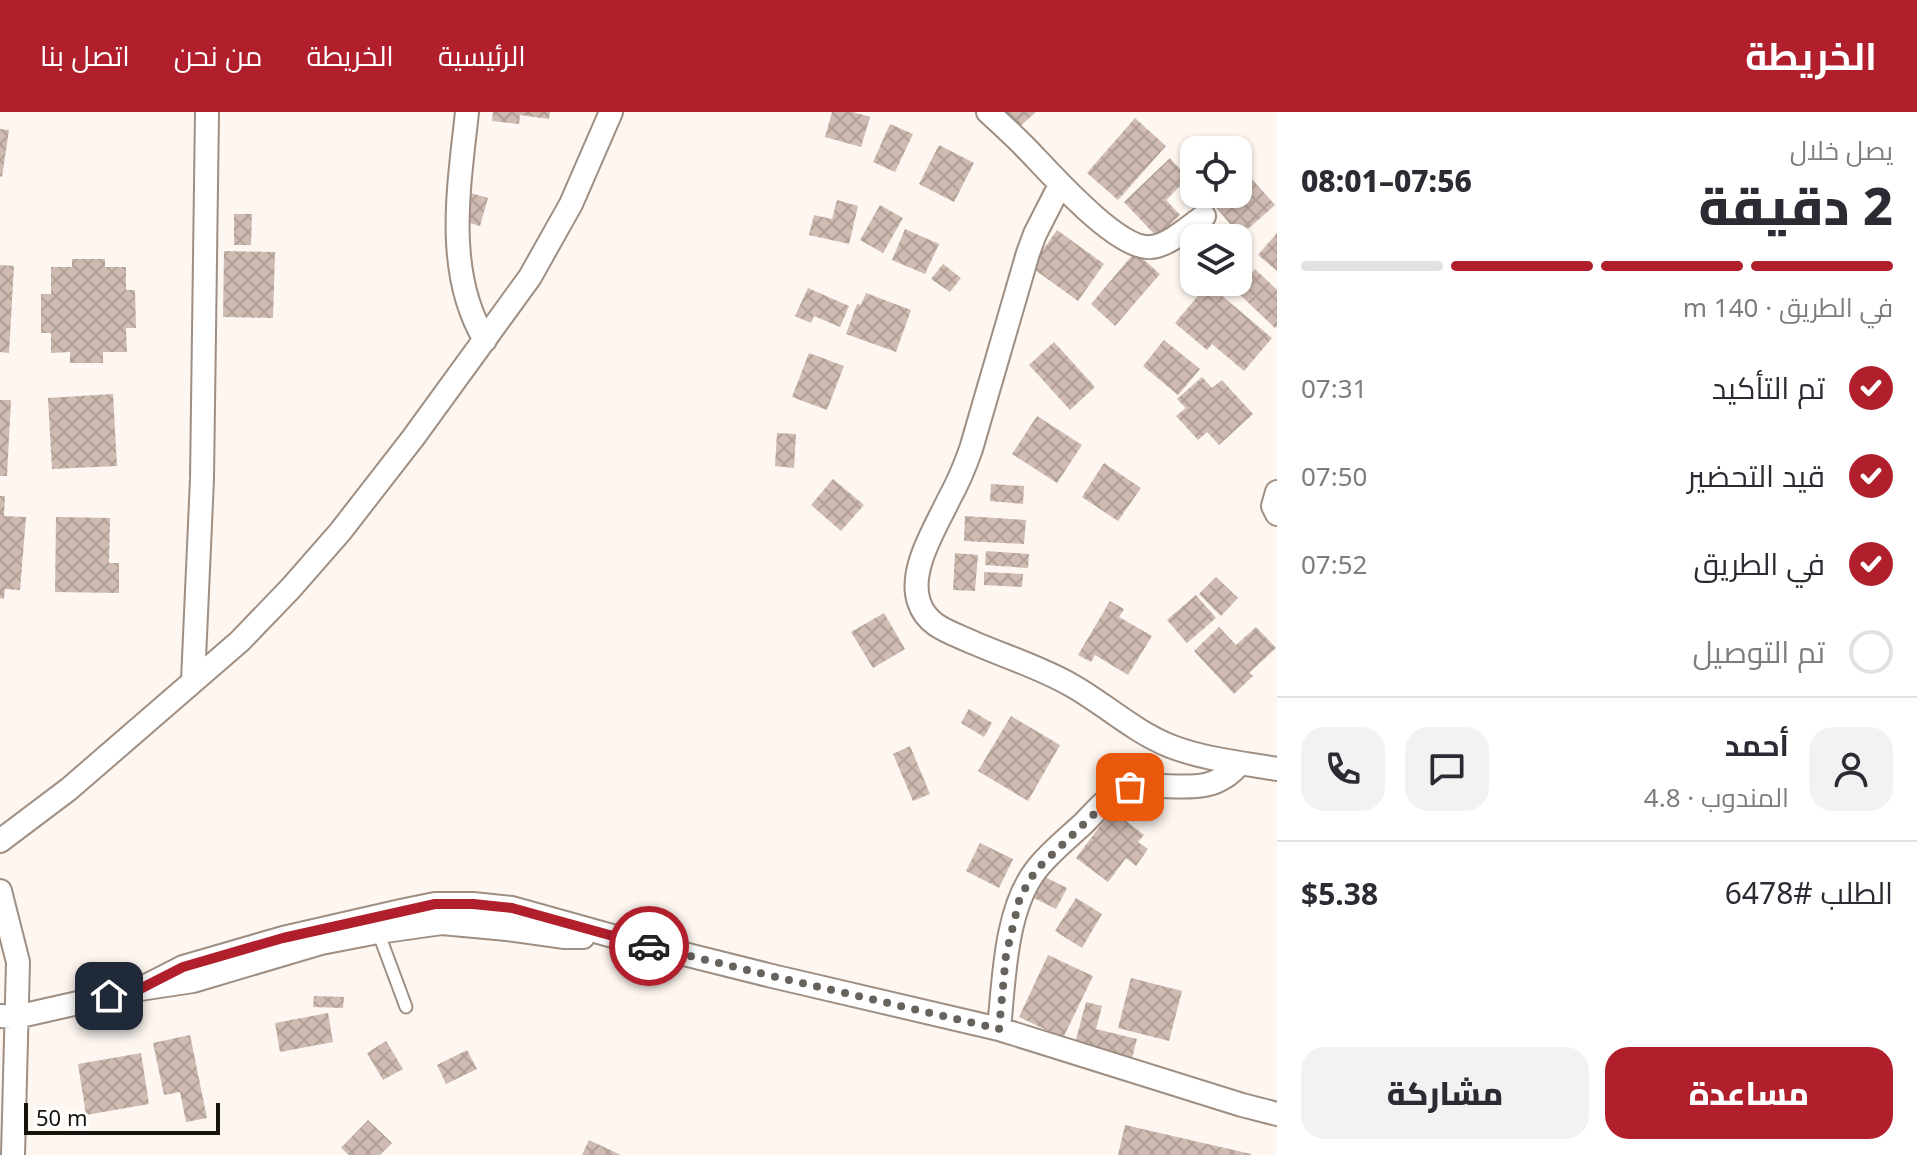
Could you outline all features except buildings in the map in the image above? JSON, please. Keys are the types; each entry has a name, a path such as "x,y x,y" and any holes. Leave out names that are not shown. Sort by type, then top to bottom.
{"street":[{"path":"193,681 202,506 207,112"},
{"path":"467,112 459,195 459,260 468,303 485,340"},
{"path":"0,841 69,789 240,641 340,532 530,277 571,204 611,112"},
{"path":"988,112 1060,185 1120,236 1149,248 1164,243 1204,216"},
{"path":"1060,185 1028,253 971,449 927,544 917,579 918,601 937,627 1052,674 1172,747 1277,769"},
{"path":"1277,492 1273,506 1277,514"},
{"path":"999,1029 1006,955 1020,897 1036,870 1119,790 1141,786 1192,787 1216,782 1230,775 1240,763"},
{"path":"0,891 18,962 8,1017 13,1155"},
{"path":"8,1017 193,981 375,924 442,923 565,937 616,937 999,1029 1277,1114"}],"lane":[{"path":"375,924 406,1007"}],"way so far":[{"path":"649,946 999,1029 1006,955 1020,897 1036,870 1119,790 1130,787"}],"route":[{"path":"109,996 140,989 183,967 283,938 435,904 512,908 649,946"}]}
